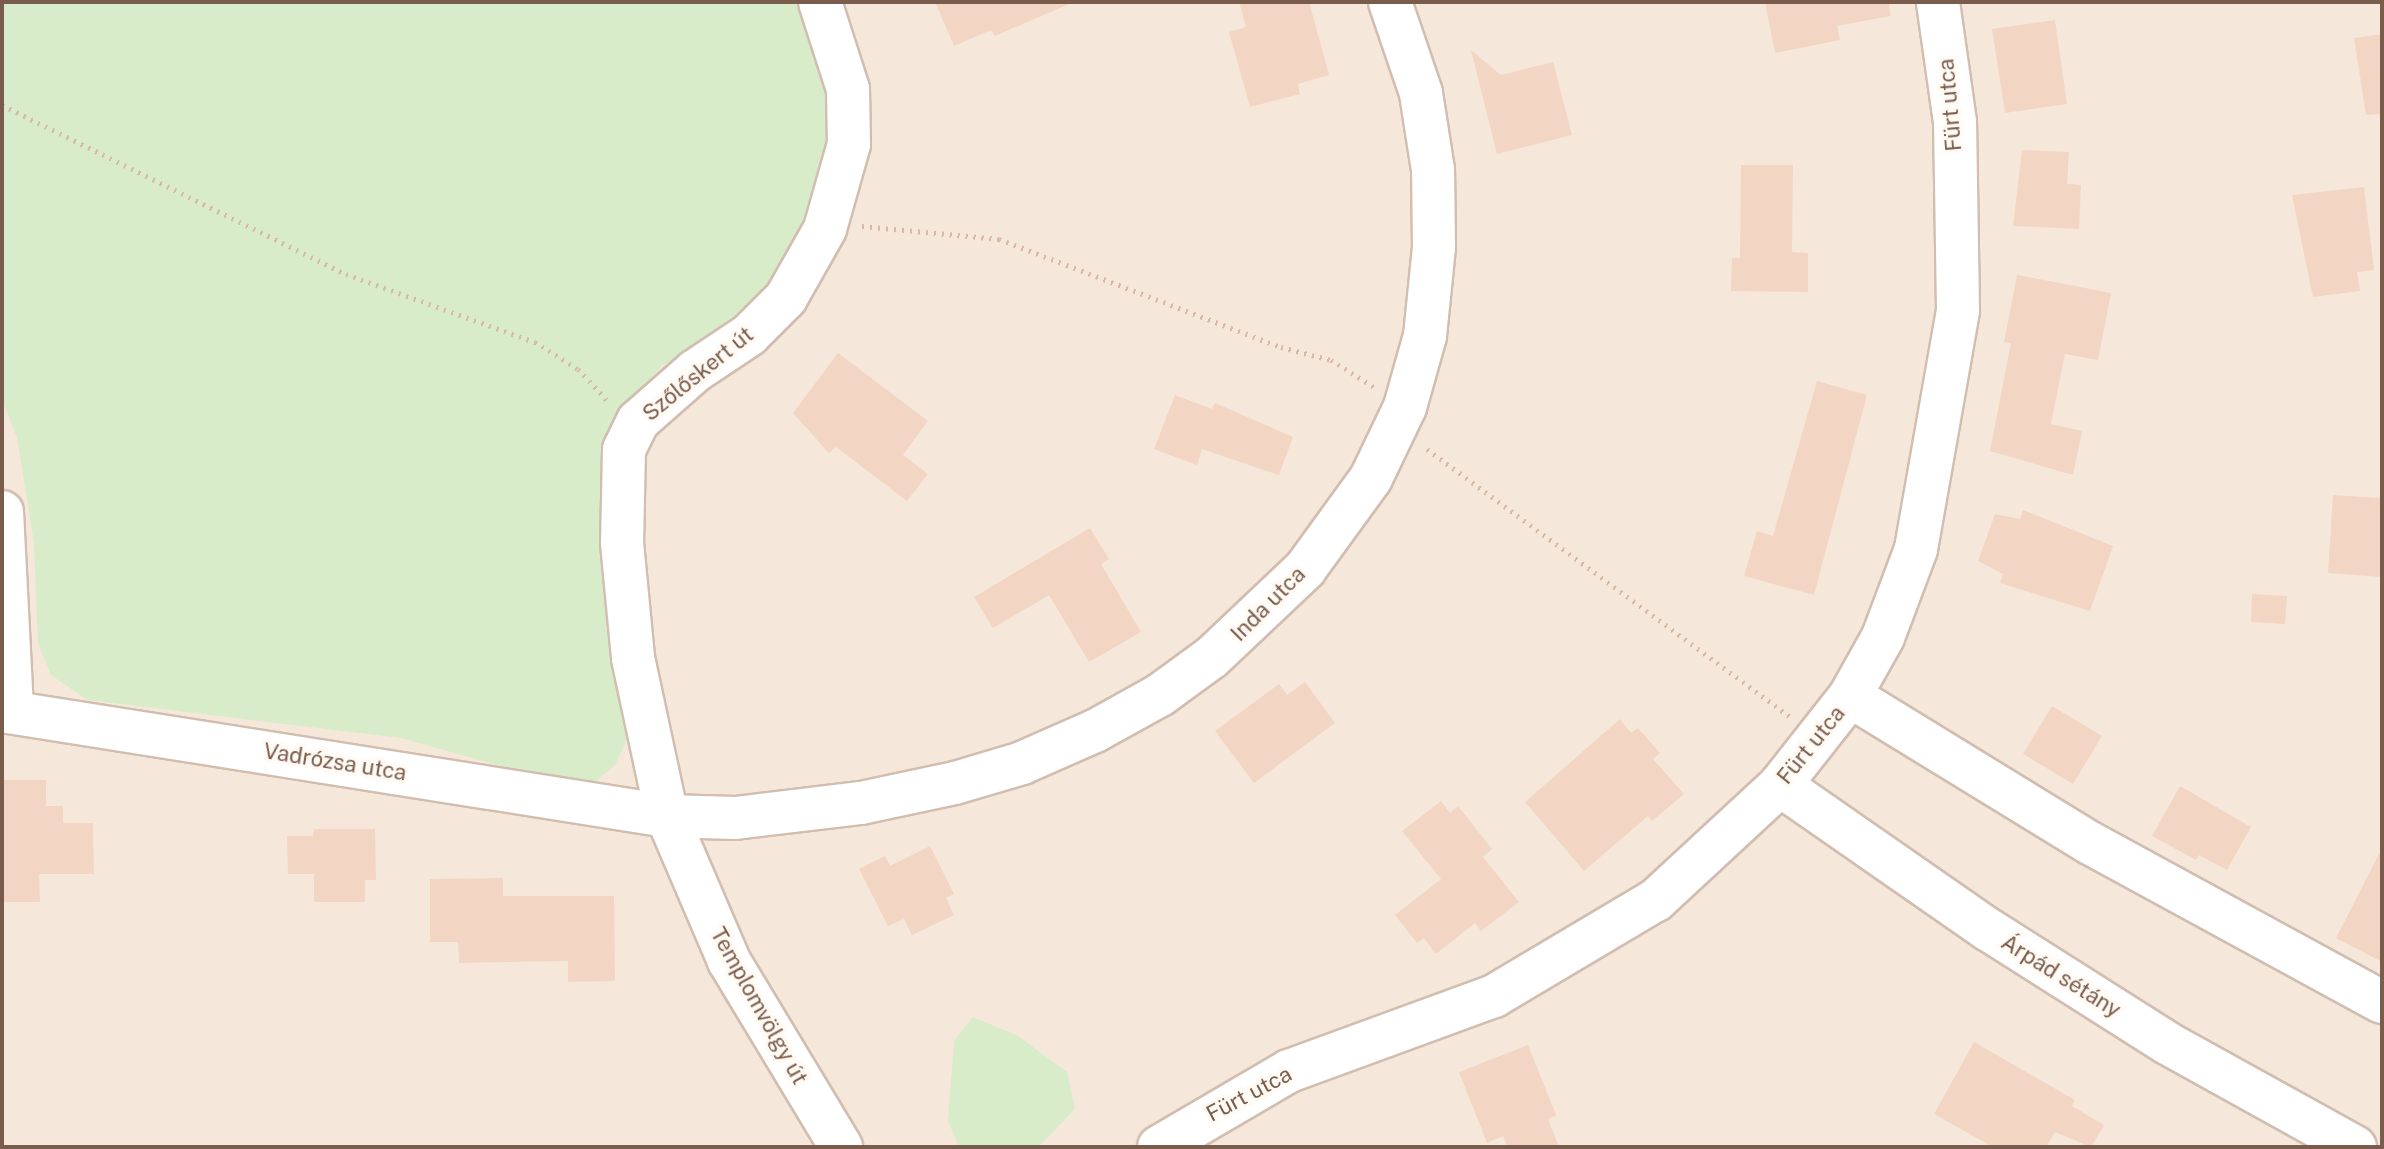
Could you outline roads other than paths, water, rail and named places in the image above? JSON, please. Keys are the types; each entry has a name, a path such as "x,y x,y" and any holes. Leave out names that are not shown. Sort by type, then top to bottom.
{"street":[{"name":"Szőlőskert út","path":"667,816 633,658 622,543 624,450 638,421 654,405 749,335 786,298 825,229 849,144 848,89 820,2"},
{"name":"Inda utca","path":"667,816 735,818 861,803 1022,763 1095,731 1160,695 1259,617 1342,522 1401,417 1425,336 1434,247 1433,170 1421,93 1390,2"},
{"name":"Fürt utca","path":"1159,1147 1289,1071 1494,996 1582,947 1656,900 1780,785 1850,696 1883,637 1916,549 1958,310 1955,122 1938,2"},
{"path":"2,512 7,711"},
{"path":"1850,696 2090,843 2382,1002"},
{"name":"Vadrózsa utca","path":"7,711 667,816"},
{"name":"Árpád sétány","path":"1780,785 1976,921 2167,1043 2355,1147"},
{"name":"Templomvölgy út","path":"667,816 729,961 841,1147"}]}
